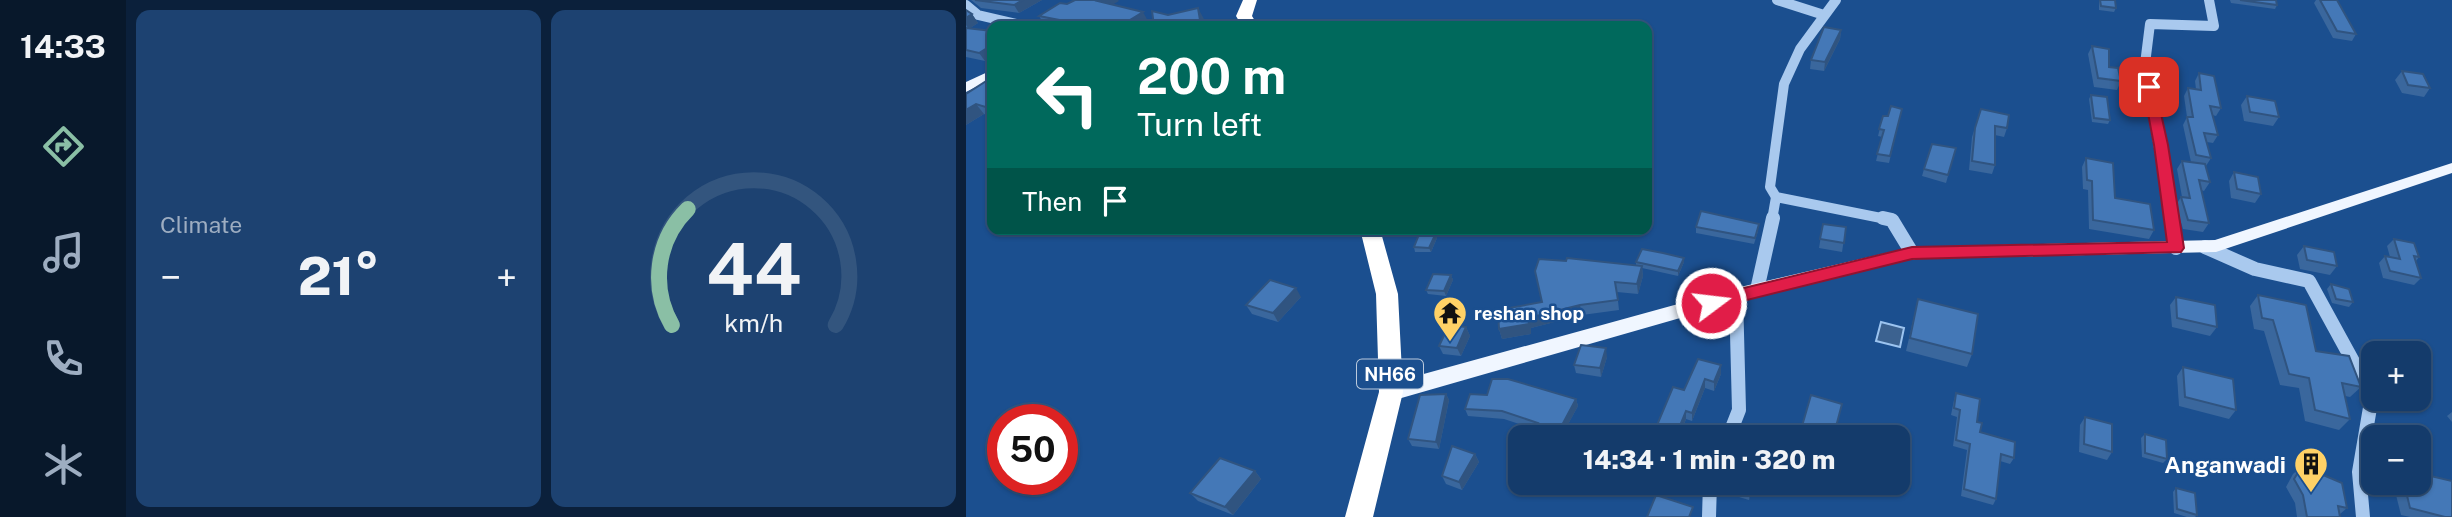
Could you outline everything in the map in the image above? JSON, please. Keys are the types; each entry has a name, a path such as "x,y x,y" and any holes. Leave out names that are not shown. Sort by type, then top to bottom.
{"highway":[{"path":"1247,21 1244,16 1250,0"},
{"name":"NH66","path":"1359,517 1391,392 1387,294 1372,235"}],"main road":[{"path":"966,88 987,77"},
{"path":"1391,392 1757,290 1912,253 2205,247 2252,236 2452,168"}],"street":[{"path":"1776,0 1824,15"},
{"path":"1757,290 1776,197 1770,187 1784,83 1800,49 1836,0"},
{"path":"2176,248 2145,64 2150,24 2205,28 2214,26 2209,0"},
{"path":"966,5 978,15 1004,21"},
{"path":"1776,197 1892,220 1912,253"},
{"path":"2205,247 2255,269 2309,281 2372,396 2361,443 2358,494 2364,517"},
{"path":"1733,425 1739,410 1736,296"},
{"path":"1709,517 1712,495"}],"water":[{"path":"1881,322 1904,328 1900,347 1876,341"}],"building":[{"path":"975,0 1023,0 1014,5"},
{"path":"1075,0 1101,0 1098,1 1143,12 1128,21 1064,21 1039,16 1060,3 1067,4"},
{"path":"2100,0 2115,0 2116,8 2101,6"},
{"path":"2240,0 2276,0 2277,5"},
{"path":"2320,0 2337,0 2356,34 2337,31"},
{"path":"1198,8 1200,21 1153,21 1152,11 1168,15"},
{"path":"1824,27 1841,30 1825,62 1811,60"},
{"path":"966,28 987,30 987,48 979,53 966,50"},
{"path":"2092,46 2109,49 2109,67 2118,68 2121,81 2098,78"},
{"path":"2402,71 2423,74 2430,88 2408,85"},
{"path":"2199,73 2214,76 2221,108 2210,106 2218,135 2204,133 2211,158 2196,155 2187,117 2193,117 2188,88 2201,90"},
{"path":"987,81 987,107 976,104 966,110 966,94"},
{"path":"2091,95 2107,97 2110,120 2094,118"},
{"path":"2247,96 2275,101 2279,117 2250,112"},
{"path":"1891,106 1902,109 1890,156 1877,154 1884,130 1879,129 1883,116 1888,116"},
{"path":"1981,109 2009,115 2007,128 1995,126 1995,165 1972,161 1975,128"},
{"path":"1932,144 1956,148 1948,175 1924,169"},
{"path":"2086,158 2113,163 2115,198 2150,204 2154,230 2093,220 2092,181 2087,180"},
{"path":"2182,161 2205,164 2210,182 2199,180 2209,223 2188,220 2181,197 2190,198"},
{"path":"2234,172 2258,177 2261,194 2237,189"},
{"path":"1701,211 1759,224 1755,238 1696,227"},
{"path":"1823,224 1846,227 1844,243 1820,239"},
{"path":"1419,235 1435,235 1429,248 1414,247"},
{"path":"2394,239 2414,243 2419,257 2414,256 2421,278 2390,271 2385,256 2400,259"},
{"path":"2304,246 2334,252 2337,266 2307,260"},
{"path":"1642,249 1684,258 1678,271 1636,262"},
{"path":"1567,258 1642,266 1637,284 1615,282 1618,300 1580,305 1528,318 1529,324 1499,329 1498,310 1542,302 1535,271 1539,259 1566,261"},
{"path":"1433,274 1451,275 1444,291 1426,290"},
{"path":"1270,280 1296,288 1273,313 1246,305"},
{"path":"2331,284 2349,289 2353,302 2336,299"},
{"path":"2258,295 2306,305 2316,351 2349,356 2361,387 2342,383 2350,419 2315,410 2309,378 2289,374 2273,320 2262,318"},
{"path":"2176,297 2215,305 2217,327 2177,318"},
{"path":"1918,299 1978,314 1972,354 1910,338"},
{"path":"1449,325 1466,327 1457,348 1439,346"},
{"path":"1581,345 1606,348 1600,368 1574,365"},
{"path":"1698,359 1721,365 1714,382 1705,379 1692,413 1686,411 1680,425 1657,425 1673,387 1684,390"},
{"path":"2183,367 2233,379 2236,410 2185,397"},
{"path":"1492,379 1508,379 1576,399 1562,425 1537,425 1538,423 1502,411 1465,409 1470,394 1487,395"},
{"path":"1956,393 1980,399 1977,422 1982,423 1980,432 2015,442 2014,458 2001,454 1996,499 1964,489 1970,444 1956,440 1960,410 1954,408"},
{"path":"1446,394 1436,442 1408,439 1420,395"},
{"path":"1811,395 1842,404 1836,425 1802,425"},
{"path":"2085,417 2112,424 2112,452 2084,444"},
{"path":"2145,434 2166,440 2167,459 2145,453"},
{"path":"1452,446 1475,454 1459,482 1442,476"},
{"path":"1220,458 1255,471 1225,507 1190,493"},
{"path":"2302,466 2342,483 2347,508 2338,506 2340,517 2307,517 2303,495 2294,479"},
{"path":"2431,476 2452,481 2452,517 2410,508 2407,495 2431,495"},
{"path":"2176,488 2195,493 2197,515 2177,509"},
{"path":"1656,495 1693,507 1689,517 1647,517"}],"place":[{"name":"reshan shop","path":"1450,343"},
{"name":"Anganwadi","path":"2311,494"}],"route":[{"path":"1711,303 1912,253 2113,247 2176,248 2161,145 2149,87"}]}
